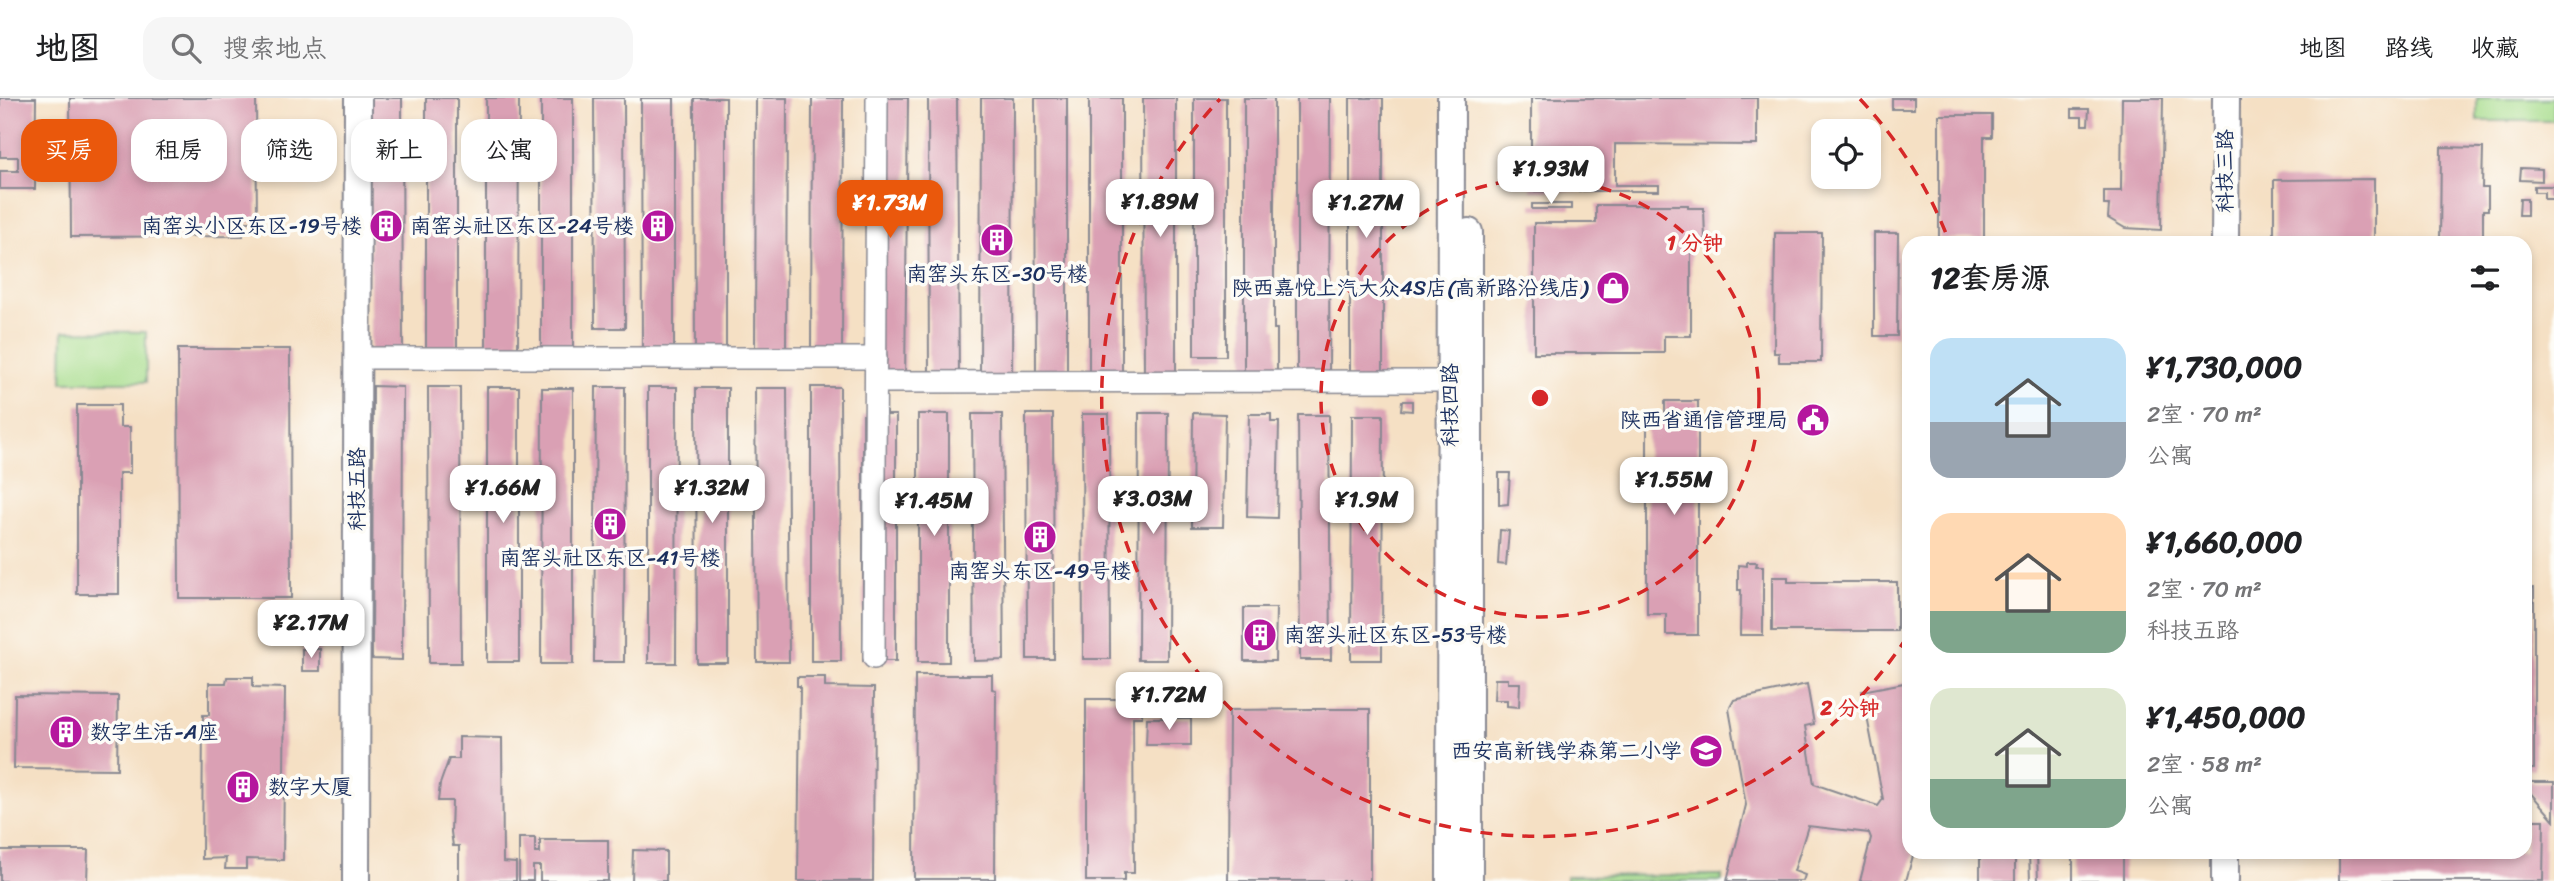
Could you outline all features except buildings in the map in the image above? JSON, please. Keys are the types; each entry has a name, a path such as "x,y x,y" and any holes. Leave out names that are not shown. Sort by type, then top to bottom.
{"street":[{"name":"科技五路","path":"356,881 358,98"},
{"path":"874,658 877,98"},
{"name":"科技四路","path":"1450,881 1451,98"},
{"name":"科技四路","path":"1469,98 1469,881"},
{"name":"科技三路","path":"2225,236 2226,98"},
{"path":"357,358 876,358"},
{"path":"876,382 1450,381"},
{"path":"2225,859 2225,881"}],"green space":[{"path":"2477,98 2554,98 2554,121 2477,121"},
{"path":"63,331 146,332 146,382 62,382"},
{"path":"1722,875 1722,881 1566,881 1566,876"}],"place":[{"name":"南窑头小区东区-19号楼","path":"386,226"},
{"name":"南窑头社区东区-24号楼","path":"658,226"},
{"name":"南窑头东区-30号楼","path":"997,240"},
{"name":"陕西嘉悦上汽大众4S店(高新路沿线店)","path":"1613,288"},
{"name":"陕西省通信管理局","path":"1813,420"},
{"name":"南窑头社区东区-41号楼","path":"610,524"},
{"name":"南窑头东区-49号楼","path":"1040,537"},
{"name":"南窑头社区东区-53号楼","path":"1260,635"},
{"name":"数字生活-A座","path":"66,732"},
{"name":"西安高新钱学森第二小学","path":"1706,751"},
{"name":"数字大厦","path":"243,787"}]}
